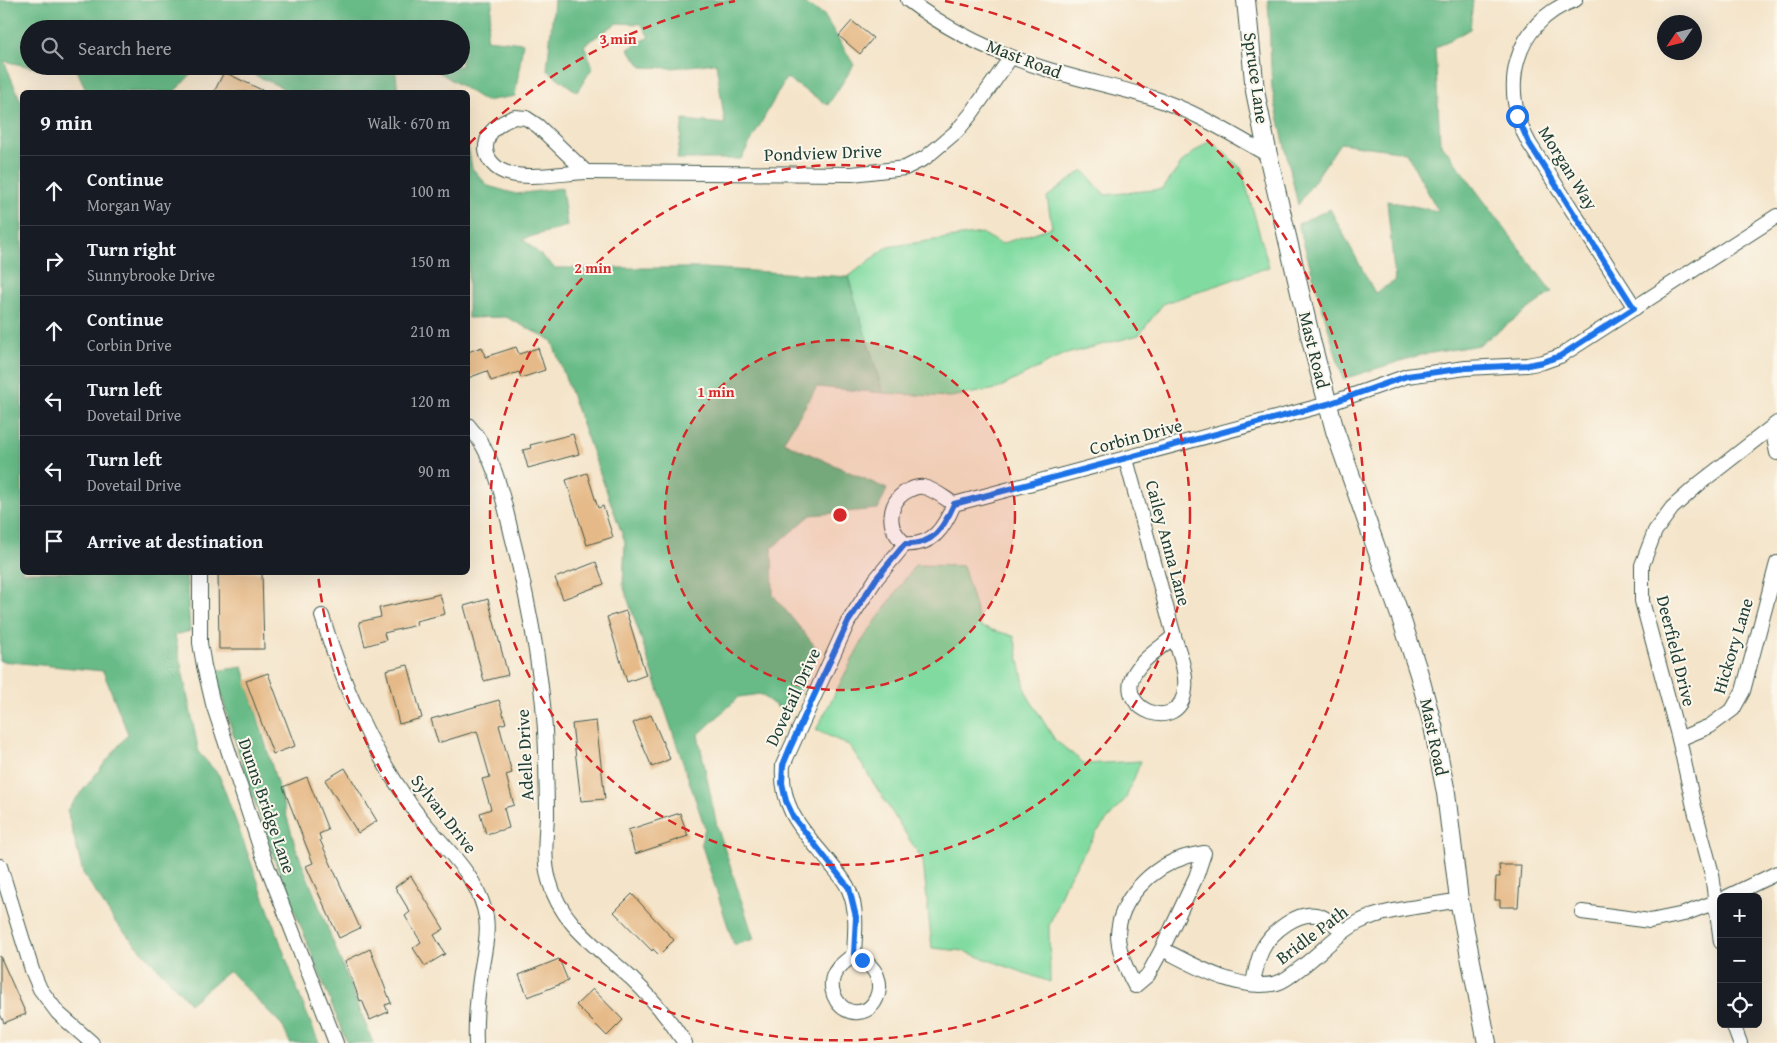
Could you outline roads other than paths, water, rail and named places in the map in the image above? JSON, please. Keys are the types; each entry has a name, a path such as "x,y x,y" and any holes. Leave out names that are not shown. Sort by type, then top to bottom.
{"street":[{"name":"Mast Road","path":"908,0 950,29 1011,57 1079,79 1153,98 1197,116 1268,155 1312,344 1335,431 1403,624 1426,700 1442,771 1459,900 1487,1043"},
{"name":"Spruce Lane","path":"1246,0 1255,91 1268,155"},
{"name":"Morgan Way","path":"1575,0 1544,19 1525,42 1515,70 1514,101 1522,130 1529,143 1634,308"},
{"name":"Pondview Drive","path":"586,172 538,126 526,118 515,117 502,122 487,139 485,150 490,161 500,170 512,174 586,172 835,175 905,168 925,158 957,131 1011,57"},
{"name":"Corbin Drive","path":"954,504 1328,404 1407,376 1450,370 1528,365 1543,362 1560,356 1777,216"},
{"path":"1775,425 1777,454"},
{"name":"Deerfield Drive","path":"1719,893 1712,874 1679,739 1642,601 1642,565 1655,530 1672,508 1700,483 1775,425"},
{"name":"Adelle Drive","path":"470,428 483,446 494,470 529,607 540,675 546,744 547,796 544,856 548,880 562,913 648,996 685,1043"},
{"name":"Cailey Anna Lane","path":"1126,458 1185,674 1186,688 1183,700 1175,709 1164,715 1153,714 1142,708 1134,698 1130,688 1133,675 1144,661 1174,636"},
{"path":"921,487 934,491 954,504 947,522 936,534 926,541 916,544 905,544 896,534 892,521 893,507 898,497 909,490 921,487"},
{"name":"Dovetail Drive","path":"854,954 856,917 849,888 794,818 786,801 782,783 783,765 848,622 876,579 905,544"},
{"name":"Hickory Lane","path":"1679,739 1710,726 1733,709 1743,691 1777,563"},
{"name":"Dunns Bridge Lane","path":"200,575 200,643 213,704 262,854 336,1043"},
{"name":"Sylvan Drive","path":"322,616 340,674 351,700 390,774 411,806 471,878 479,892 487,921 476,1016 476,1043"},
{"path":"1204,853 1196,877 1162,949 1148,975 1135,986 1128,973 1121,952 1118,935 1121,918 1128,902 1151,875 1185,857 1204,853"},
{"path":"0,866 32,970 40,989 58,1013 92,1043"},
{"path":"1734,893 1777,873"},
{"name":"Bridle Path","path":"1162,949 1224,978 1252,984 1277,983 1288,977 1344,931 1360,921 1376,915 1459,900"},
{"path":"1582,912 1650,920 1684,914 1717,901"},
{"path":"1252,984 1257,961 1263,947 1276,932 1294,920 1306,916 1319,916 1344,931"},
{"path":"1734,1028 1740,1043"}]}
